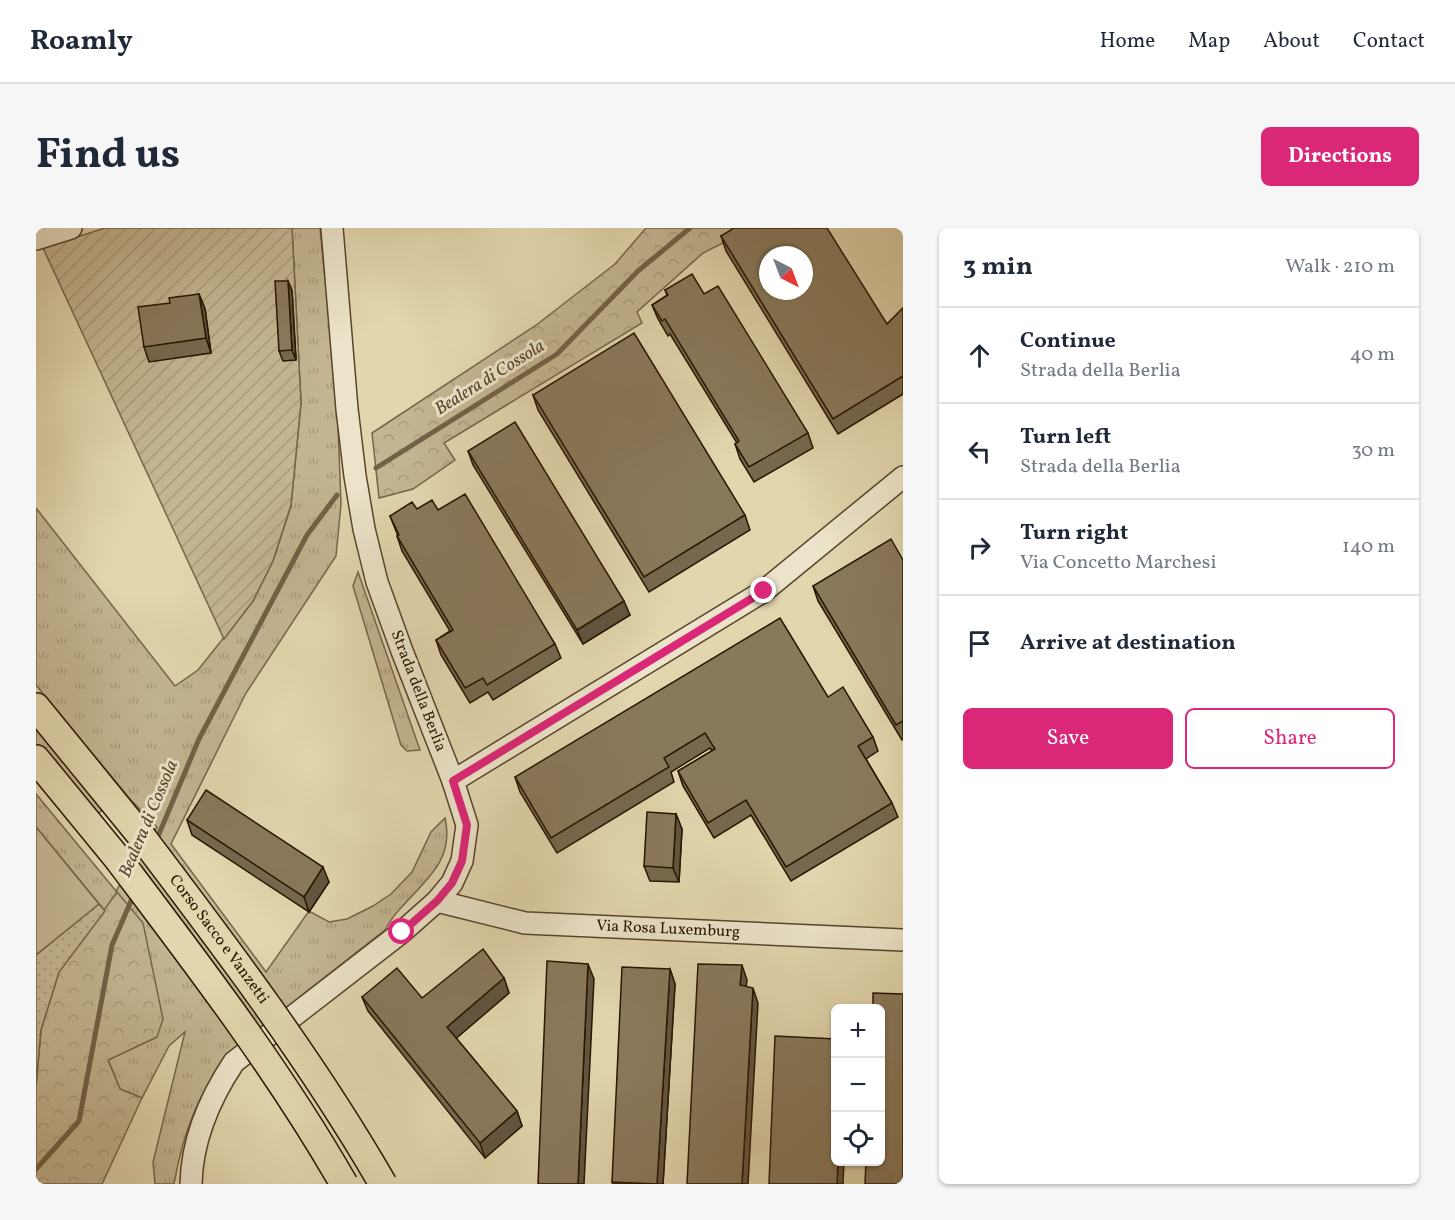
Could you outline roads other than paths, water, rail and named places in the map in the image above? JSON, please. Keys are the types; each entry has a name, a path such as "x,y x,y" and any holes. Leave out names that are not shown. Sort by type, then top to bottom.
{"main road":[{"name":"Corso Sacco e Vanzetti","path":"36,707 142,837 250,980 353,1133 383,1184"},
{"name":"Corso Sacco e Vanzetti","path":"36,759 118,860 234,1014 279,1079 344,1184"}],"street":[{"path":"36,239 71,228"},
{"name":"Strada della Berlia","path":"191,1184 191,1169 202,1124 221,1082 234,1062 402,932 437,901 452,883 462,861 467,825 453,781 380,592 364,529 347,409 332,228"},
{"path":"453,781 764,591 903,477"},
{"name":"Via Rosa Luxemburg","path":"437,901 525,923 903,940"}],"waterway":[{"name":"Bealera di Cossola","path":"376,468 557,354 638,271 690,228"},
{"name":"Bealera di Cossola","path":"156,841 199,739 307,535 337,495"},
{"name":"Bealera di Cossola","path":"36,1169 79,1121 112,945 134,894"}]}
